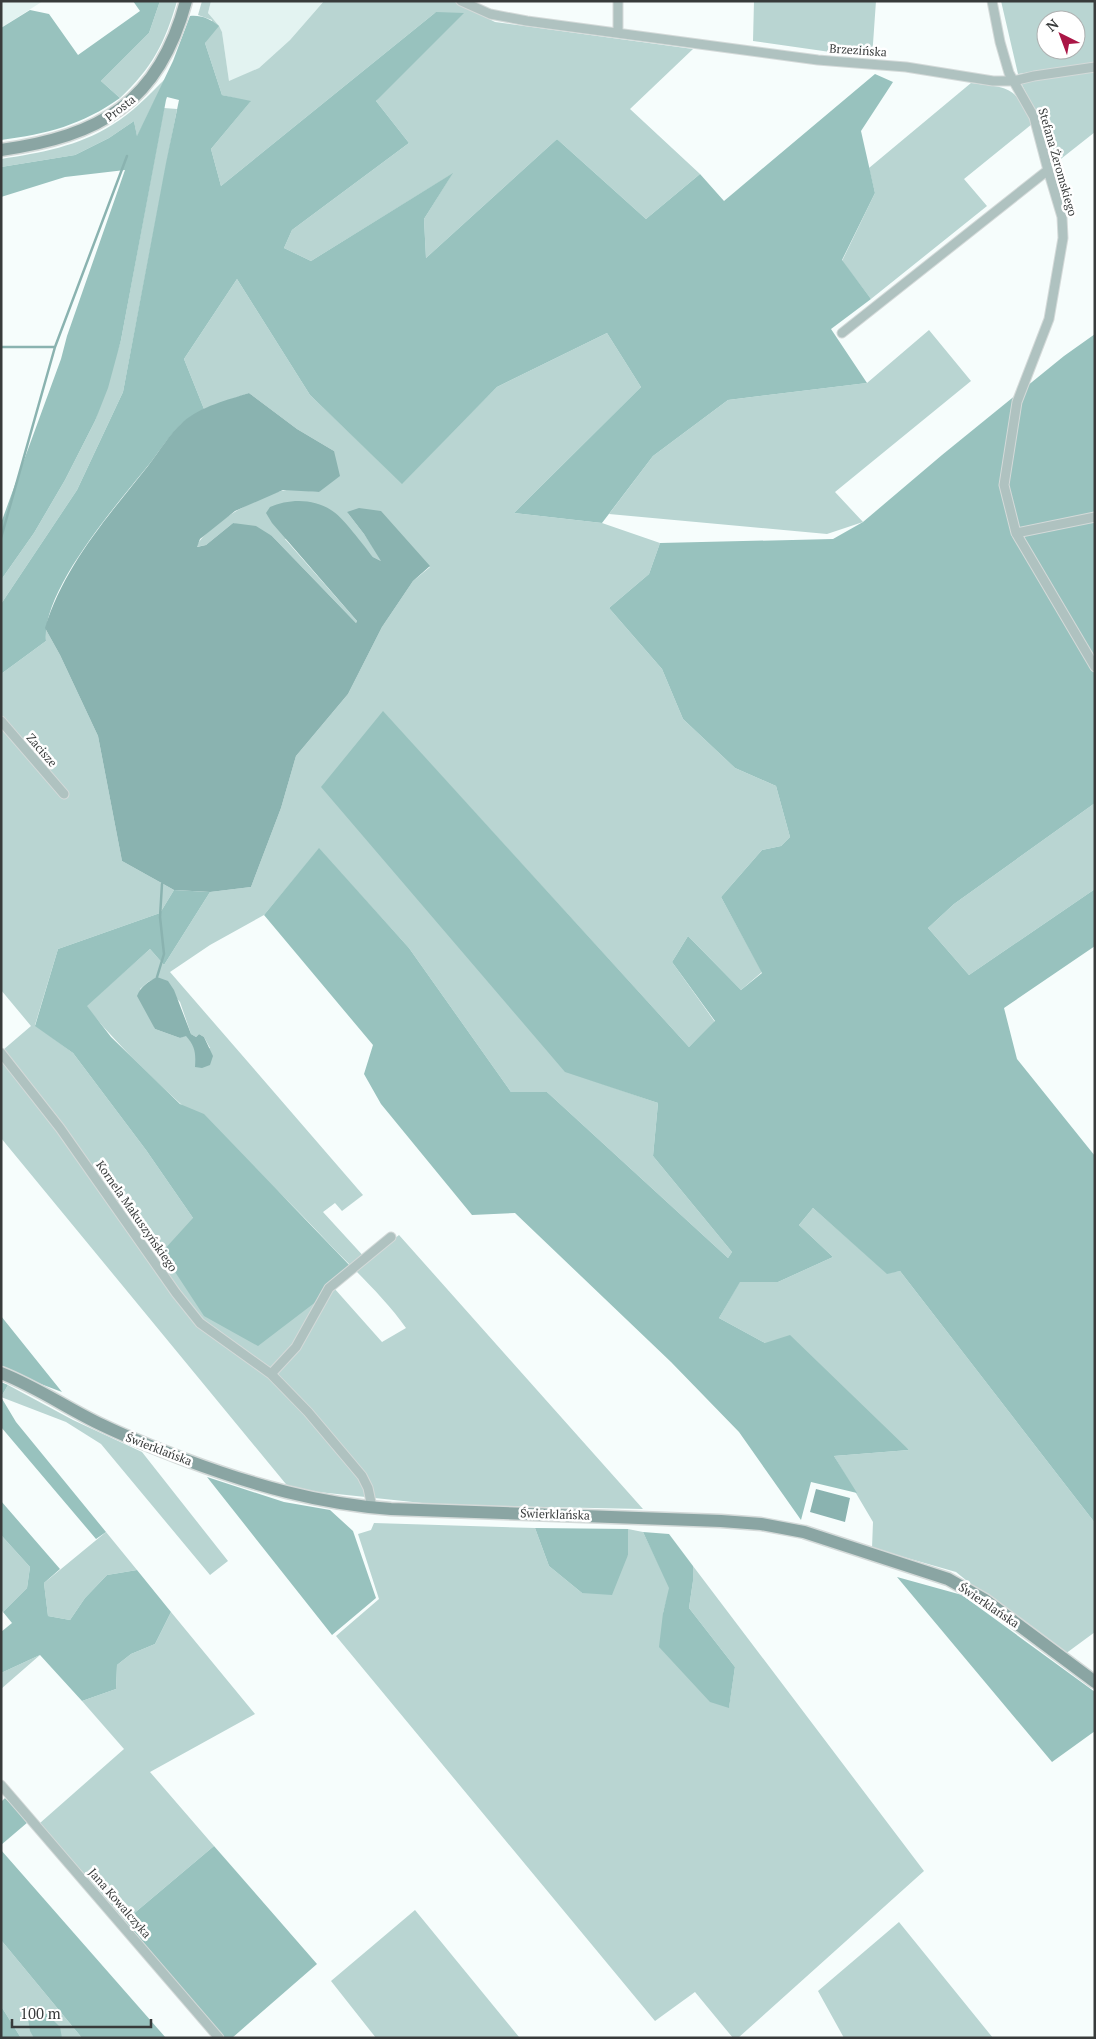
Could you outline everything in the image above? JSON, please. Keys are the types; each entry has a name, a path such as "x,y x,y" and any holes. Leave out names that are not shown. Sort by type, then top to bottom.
{"street":[{"name":"Prosta","path":"1,150 36,145 72,135 94,126 121,108 140,91 159,67 175,36 186,1"},
{"name":"Brzezińska","path":"461,1 500,16 818,60 906,67 993,81 1013,81 1095,67"},
{"path":"618,1 618,33"},
{"name":"Stefana Żeromskiego","path":"992,1 1000,42 1013,81 1034,117 1062,217 1063,238 1049,319 1017,402 1004,485 1016,533 1095,666"},
{"path":"842,334 1048,170"},
{"path":"1016,533 1095,517"},
{"name":"Zacisze","path":"1,721 64,794"},
{"name":"Kornela Makuszyńskiego","path":"1,1053 60,1128 176,1293 200,1323 271,1374 308,1412 362,1476 368,1488 372,1507"},
{"path":"271,1374 296,1347 329,1288 392,1237"},
{"name":"Świerklańska","path":"1,1373 126,1436 226,1475 292,1495 372,1507 721,1521 761,1524 794,1530 920,1569 956,1583 985,1600 1095,1682"},
{"name":"Jana Kowalczyka","path":"1,1785 219,2038"}],"shaded area":[{"path":"1,1 43,1 1,28"},
{"path":"133,1 160,1 149,33 101,81 120,98 92,115 64,127 34,135 1,140 1,28 30,10 49,14 78,55 140,11"},
{"path":"160,1 177,1 168,30 149,65 120,98 101,81 149,33"},
{"path":"202,1 211,1 208,13 222,32 229,81 259,68 290,40 324,1 453,1 495,22 693,49 630,109 700,174 646,219 557,139 426,258 424,219 452,174 311,261 284,248 292,230 409,143 376,101 436,12 221,186 211,149 250,102 222,95 205,43 212,20 198,15"},
{"path":"211,1 324,1 290,40 259,68 229,82 222,32 208,13"},
{"path":"754,1 876,1 872,58 753,41"},
{"path":"1001,1 1095,1 1095,63 1018,74"},
{"path":"436,12 464,13 376,101 409,143 292,230 284,248 311,261 453,173 424,219 426,258 557,139 646,219 700,174 724,201 875,74 893,82 861,131 875,193 842,260 871,299 831,329 867,383 728,400 653,456 602,523 514,513 641,387 607,333 497,387 402,484 310,395 237,279 184,359 204,409 185,421 171,435 85,547 56,597 48,620 46,641 1,674 1,604 77,490 123,392 179,100 167,97 166,100 121,340 108,388 95,421 65,480 34,533 1,580 1,523 61,359 67,336 125,170 65,177 1,197 1,167 75,155 109,138 134,121 137,136 173,61 190,16 198,16 209,19 219,26 205,43 222,95 251,101 211,149 221,186"},
{"path":"1095,70 1095,132 1057,162 1043,116 1039,118 1021,83"},
{"path":"165,79 137,137 134,121 109,138 75,155 1,167 1,159 59,148 99,132 112,125 140,104"},
{"path":"971,83 995,86 1010,91 1021,102 1032,124 964,179 987,206 871,299 842,261 875,193 869,168"},
{"path":"164,108 177,109 123,392 77,490 1,604 1,580 34,533 65,480 95,421 121,340"},
{"path":"237,279 310,395 402,483 497,387 607,333 641,387 514,513 602,523 660,543 649,574 609,608 662,669 683,719 735,768 776,786 790,837 781,846 762,850 721,897 762,972 741,990 688,936 672,962 715,1022 689,1047 383,712 565,1071 658,1103 653,1156 732,1252 728,1258 547,1092 511,1092 409,948 319,849 264,915 210,945 170,972 363,1195 342,1211 335,1203 323,1212 367,1260 399,1235 643,1509 441,1505 290,1489 1,1138 1,1048 3,1050 31,1026 1,990 1,674 46,641 45,628 60,655 98,736 122,861 174,890 160,913 58,949 35,1025 73,1053 146,1150 193,1218 334,1288 382,1342 406,1328 391,1308 296,1210 152,1077 107,1031 86,1006 150,949 164,965 210,892 251,887 281,808 296,756 348,694 382,627 413,581 430,567 347,512 383,562 373,557 339,517 285,539 357,621 356,623 272,536 233,523 206,545 196,547 211,529 246,505 259,499 285,490 319,492 334,451 297,429 249,393 204,409 184,359","holes":["157,978 180,1002 191,1034 196,1037 199,1034 204,1037 210,1048 196,1052 186,1035 180,1038 155,1029 140,989 148,982"]},
{"path":"929,330 971,381 835,492 863,522 827,534 609,514 653,456 728,400 867,383"},
{"path":"1095,334 1095,803 954,904 928,928 969,975 1095,889 1095,946 1004,1008 1017,1059 1095,1156 1095,1523 900,1271 887,1274 813,1208 799,1225 833,1257 778,1282 740,1282 719,1318 765,1343 790,1335 909,1450 834,1456 857,1493 811,1482 801,1520 739,1432 671,1362 515,1213 472,1215 381,1104 364,1074 373,1045 264,915 319,848 409,948 511,1092 547,1092 728,1258 732,1252 653,1156 658,1103 565,1072 321,787 383,711 689,1047 715,1021 672,962 688,936 741,990 762,973 721,897 762,850 781,846 790,837 776,786 735,768 683,719 662,669 609,608 649,574 660,543 833,539 863,522 1064,356"},
{"path":"249,393 297,429 334,451 340,476 319,492 283,490 235,511 200,539 197,547 206,545 233,523 256,526 272,536 356,623 357,621 272,523 266,513 270,507 292,501 316,503 324,506 336,513 373,557 381,561 347,512 359,508 381,511 430,566 413,581 382,627 348,694 296,756 281,808 251,887 210,892 174,890 122,861 98,736 60,655 45,628 53,605 75,563 103,523 174,432 190,416 215,404"},
{"path":"1095,803 1095,889 969,975 928,928 954,904"},
{"path":"174,890 210,892 164,965 150,949 87,1006 111,1037 180,1104 204,1114 354,1270 334,1288 258,1346 204,1316 162,1252 193,1218 146,1150 73,1053 35,1026 58,949 160,913"},
{"path":"157,977 168,981 174,990 191,1034 196,1037 199,1034 204,1037 213,1056 210,1065 202,1068 195,1067 194,1050 186,1036 180,1038 155,1029 137,996 143,987"},
{"path":"813,1208 887,1273 900,1271 1095,1523 1095,1632 1061,1657 956,1572 872,1548 873,1522 834,1456 909,1450 765,1343 719,1318 740,1281 778,1282 833,1257 799,1225"},
{"path":"1,1316 62,1392 1,1369"},
{"path":"1,1382 8,1385 1,1397"},
{"path":"8,1385 73,1420 142,1452 228,1561 210,1575 101,1444 66,1422 1,1397"},
{"path":"1,1397 16,1422 106,1532 96,1539 1,1427"},
{"path":"207,1477 284,1502 330,1510 353,1531 376,1598 332,1635"},
{"path":"816,1489 850,1498 845,1522 810,1512"},
{"path":"1,1501 60,1569 44,1583 48,1616 70,1620 85,1598 107,1575 137,1570 171,1612 155,1644 131,1654 117,1665 116,1689 82,1701 40,1655 1,1673 1,1632 12,1623 3,1612 27,1588 30,1567 1,1535"},
{"path":"374,1523 535,1528 549,1566 582,1593 628,1555 628,1529 643,1532 670,1588 663,1613 729,1707 735,1667 689,1608 693,1566 924,1871 738,2038 733,2038 695,1992 655,2021 336,1636 379,1599 358,1534 371,1530"},
{"path":"535,1528 628,1529 628,1555 612,1595 582,1593 549,1566"},
{"path":"106,1532 137,1570 107,1575 85,1598 70,1620 48,1616 44,1583"},
{"path":"643,1532 669,1534 693,1566 689,1608 735,1667 729,1708 710,1702 659,1647 663,1613 669,1588"},
{"path":"1,1535 30,1567 27,1588 3,1612 1,1610"},
{"path":"897,1577 962,1595 1095,1692 1095,1731 1052,1762"},
{"path":"171,1612 255,1714 150,1772 214,1846 125,1921 40,1823 124,1749 82,1701 116,1689 117,1665 131,1654 155,1644"},
{"path":"40,1655 1,1689 1,1673"},
{"path":"5,1798 28,1822 1,1845 1,1802"},
{"path":"214,1846 317,1964 232,2038 224,2038 125,1921"},
{"path":"1,1850 166,2038 82,2038 1,1940"},
{"path":"415,1910 519,2037 376,2038 331,1981"},
{"path":"899,1922 993,2038 844,2038 818,1991"},
{"path":"1,1940 82,2038 21,2038 1,2006"},
{"path":"1,2006 21,2038 1,2038"},
{"path":"41,2008 60,2027 62,2038 34,2038 30,2031 27,2012"}],"waterway":[{"path":"1,538 55,347 127,156"},
{"path":"1,347 55,347"},
{"path":"157,977 164,954 160,917 162,884"}]}
